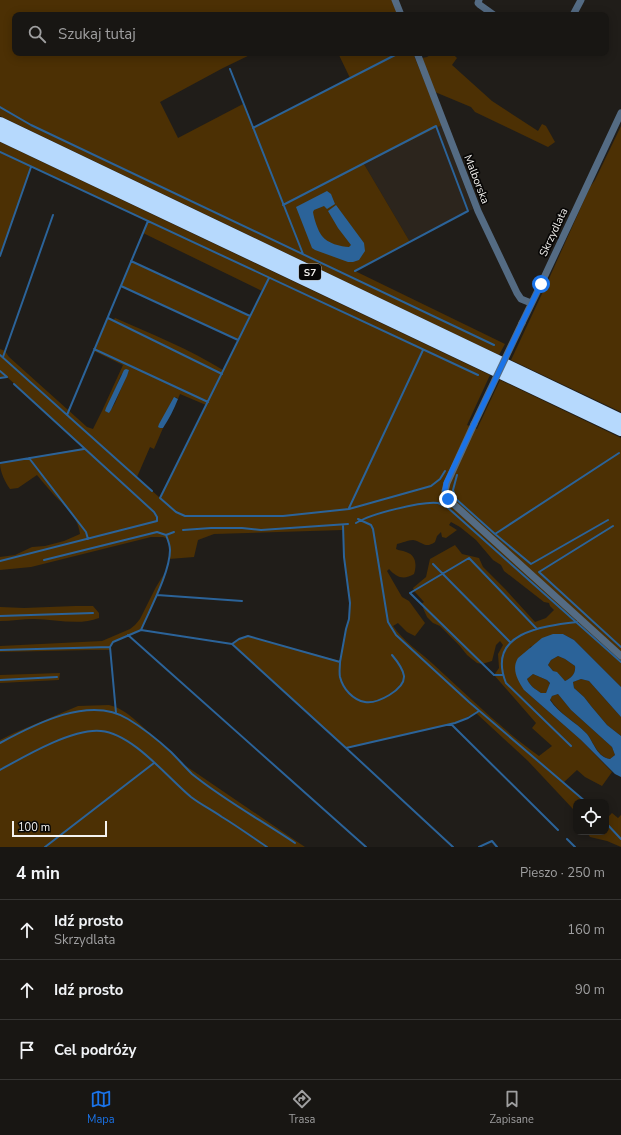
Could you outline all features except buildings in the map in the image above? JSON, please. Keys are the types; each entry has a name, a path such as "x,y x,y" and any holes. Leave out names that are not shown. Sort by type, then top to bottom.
{"highway":[{"name":"S7","path":"0,124 621,420"},
{"name":"S7","path":"0,135 621,430"}],"street":[{"path":"395,0 400,12"},
{"path":"574,12 580,0"},
{"path":"478,1 491,12"},
{"name":"Malborska","path":"418,56 478,211 517,293 521,299 531,303"},
{"name":"Skrzydlata","path":"621,113 446,483 445,491 448,499 621,656"}],"shaded area":[{"path":"0,0 392,0 397,12 12,12 12,56 248,56 160,102 178,138 243,104 253,128 350,78 339,56 414,56 442,125 364,164 410,242 355,271 505,344 499,355 0,116"},
{"path":"455,56 457,58 452,65 492,101 538,131 542,124 546,126 555,142 548,147 475,112 471,107 435,92 422,58"},
{"path":"442,125 473,209 410,242 364,164"},
{"path":"621,126 621,412 511,360 590,187 595,180"},
{"path":"0,142 490,375 467,425 477,429 500,380 621,438 621,687 574,640 563,634 530,647 524,690 581,740 612,772 602,786 585,777 577,770 563,783 582,799 573,799 573,809 528,761 476,713 455,723 346,748 232,644 239,639 248,636 340,661 349,619 350,603 344,557 343,530 214,534 198,540 194,557 169,559 170,547 168,539 163,537 151,537 31,567 0,570 0,557 15,555 32,547 45,546 64,541 80,534 74,517 37,475 18,488 10,489 3,477 0,463 84,448 7,377 0,378 0,349 5,351 9,357 87,427 93,429 123,365 94,351 108,318 113,321 115,318 156,336 197,355 223,370 238,340 121,286 131,261 250,316 262,291 143,233 148,221 31,167 0,256","holes":["129,370 115,403 109,413 115,390 121,375","180,394 206,405 160,498 137,477 150,447 154,449 163,428 160,428 176,397 178,399","451,522 460,527 476,540 493,560 501,565 504,571 544,602 549,603 554,610 546,618 535,622 483,567 479,558 462,554 455,545 430,559 426,577 413,588 424,602 421,604 424,607 423,608 427,617 433,623 440,626 467,655 477,663 482,664 492,661 496,645 500,641 503,645 498,654 499,668 494,675 536,723 532,728 552,746 539,756 484,712 407,641 393,626 398,623 407,632 415,636 425,623 409,601 402,597 387,571 389,569 401,577 407,577 414,574 414,558 409,553 396,549 397,544 409,540 426,545 432,544 441,532 442,537 446,538 457,530 449,525"]},
{"path":"164,574 159,591 141,630 113,642 110,647 111,650 0,652 0,646 102,641 130,629 140,619"},
{"path":"93,606 99,613 99,618 83,622 34,619 0,621 0,607 24,608"},
{"path":"558,656 575,666 573,675 565,681 548,665 551,660"},
{"path":"60,673 59,680 0,683 0,675"},
{"path":"533,674 547,680 550,684 546,693 541,693 530,684 527,679"},
{"path":"581,679 589,681 621,717 621,736 607,725 584,697 574,688 573,682"},
{"path":"558,694 571,710 612,747 615,755 610,759 599,753 587,734 563,714 550,699 552,696"},
{"path":"109,705 122,710 134,718 183,764 305,847 0,847 0,740 78,706"},
{"path":"612,813 618,818 621,815 621,847 607,841 590,837 589,835 609,835 609,816"}],"water":[{"path":"327,191 331,194 335,204 327,209 324,206 314,210 313,212 316,225 322,236 331,243 346,247 351,245 338,228 328,211 336,205 364,243 365,251 359,260 348,262 312,248 296,207"},
{"path":"124,370 129,370 127,376 109,413 105,411 106,408"},
{"path":"174,397 178,399 175,406 163,428 160,428 158,427 159,424"},
{"path":"553,634 563,634 574,640 621,687 621,717 589,681 581,679 573,682 574,688 584,697 607,725 621,736 621,777 615,774 581,740 524,690 520,683 515,671 516,662 518,658 542,638","holes":["558,656 575,666 573,675 565,681 548,665 551,660","533,674 547,680 550,683 546,693 541,693 535,689 527,679","558,694 571,710 612,747 615,755 610,759 602,756 587,734 554,705 550,700 552,696"]}],"waterway":[{"path":"253,128 393,56"},
{"path":"230,69 303,254"},
{"path":"0,107 31,125 494,345"},
{"path":"283,205 436,126 468,211 355,271"},
{"path":"0,152 478,375"},
{"path":"0,256 31,167"},
{"path":"3,357 53,215"},
{"path":"67,415 148,221"},
{"path":"131,261 250,316"},
{"path":"160,498 269,278"},
{"path":"121,286 238,340"},
{"path":"108,318 222,374"},
{"path":"94,349 208,402"},
{"path":"349,508 423,350"},
{"path":"0,355 152,491"},
{"path":"0,371 7,377"},
{"path":"0,378 7,377"},
{"path":"0,561 157,521 157,517 154,512 14,384"},
{"path":"0,463 84,449"},
{"path":"495,534 619,453"},
{"path":"29,458 86,532 88,539"},
{"path":"160,498 176,512 185,516 283,516 349,509 431,486 440,479 445,471"},
{"path":"457,475 453,490 456,499 531,564 608,520"},
{"path":"356,523 384,512 420,504 438,503 447,507 621,662"},
{"path":"358,519 371,525 373,529 388,622 396,635 469,702 582,799"},
{"path":"183,530 211,528 242,528 261,530 348,524"},
{"path":"343,525 344,557 350,603 349,619 340,662 248,636 239,639 232,644 346,748 455,723 468,718 479,711"},
{"path":"613,526 539,572 621,647"},
{"path":"44,560 157,532 166,535 170,550 167,569 141,630"},
{"path":"166,535 174,532"},
{"path":"503,675 494,675 410,593 469,558 537,629"},
{"path":"433,564 510,642"},
{"path":"157,595 242,601"},
{"path":"0,616 93,613"},
{"path":"571,746 506,683 502,666 504,653 510,643 521,635 548,626 577,622"},
{"path":"116,713 110,647 113,642 141,630 232,644"},
{"path":"128,635 366,847"},
{"path":"0,650 110,647"},
{"path":"340,662 340,677 343,686 356,699 370,702 389,695 395,691 403,681 404,676 400,665 392,655"},
{"path":"0,680 57,677"},
{"path":"0,743 29,728 63,715 80,711 97,710 113,712 128,719 150,734 171,752 192,774 204,783 295,843"},
{"path":"451,724 558,830"},
{"path":"0,770 63,738 90,731 101,731 113,734 137,748 195,800 267,847"},
{"path":"346,748 453,847"},
{"path":"45,847 154,763"},
{"path":"609,826 621,839"},
{"path":"567,839 575,847"},
{"path":"479,847 492,841 497,847"}],"route":[{"path":"448,499 445,491 446,483 541,284"}]}
